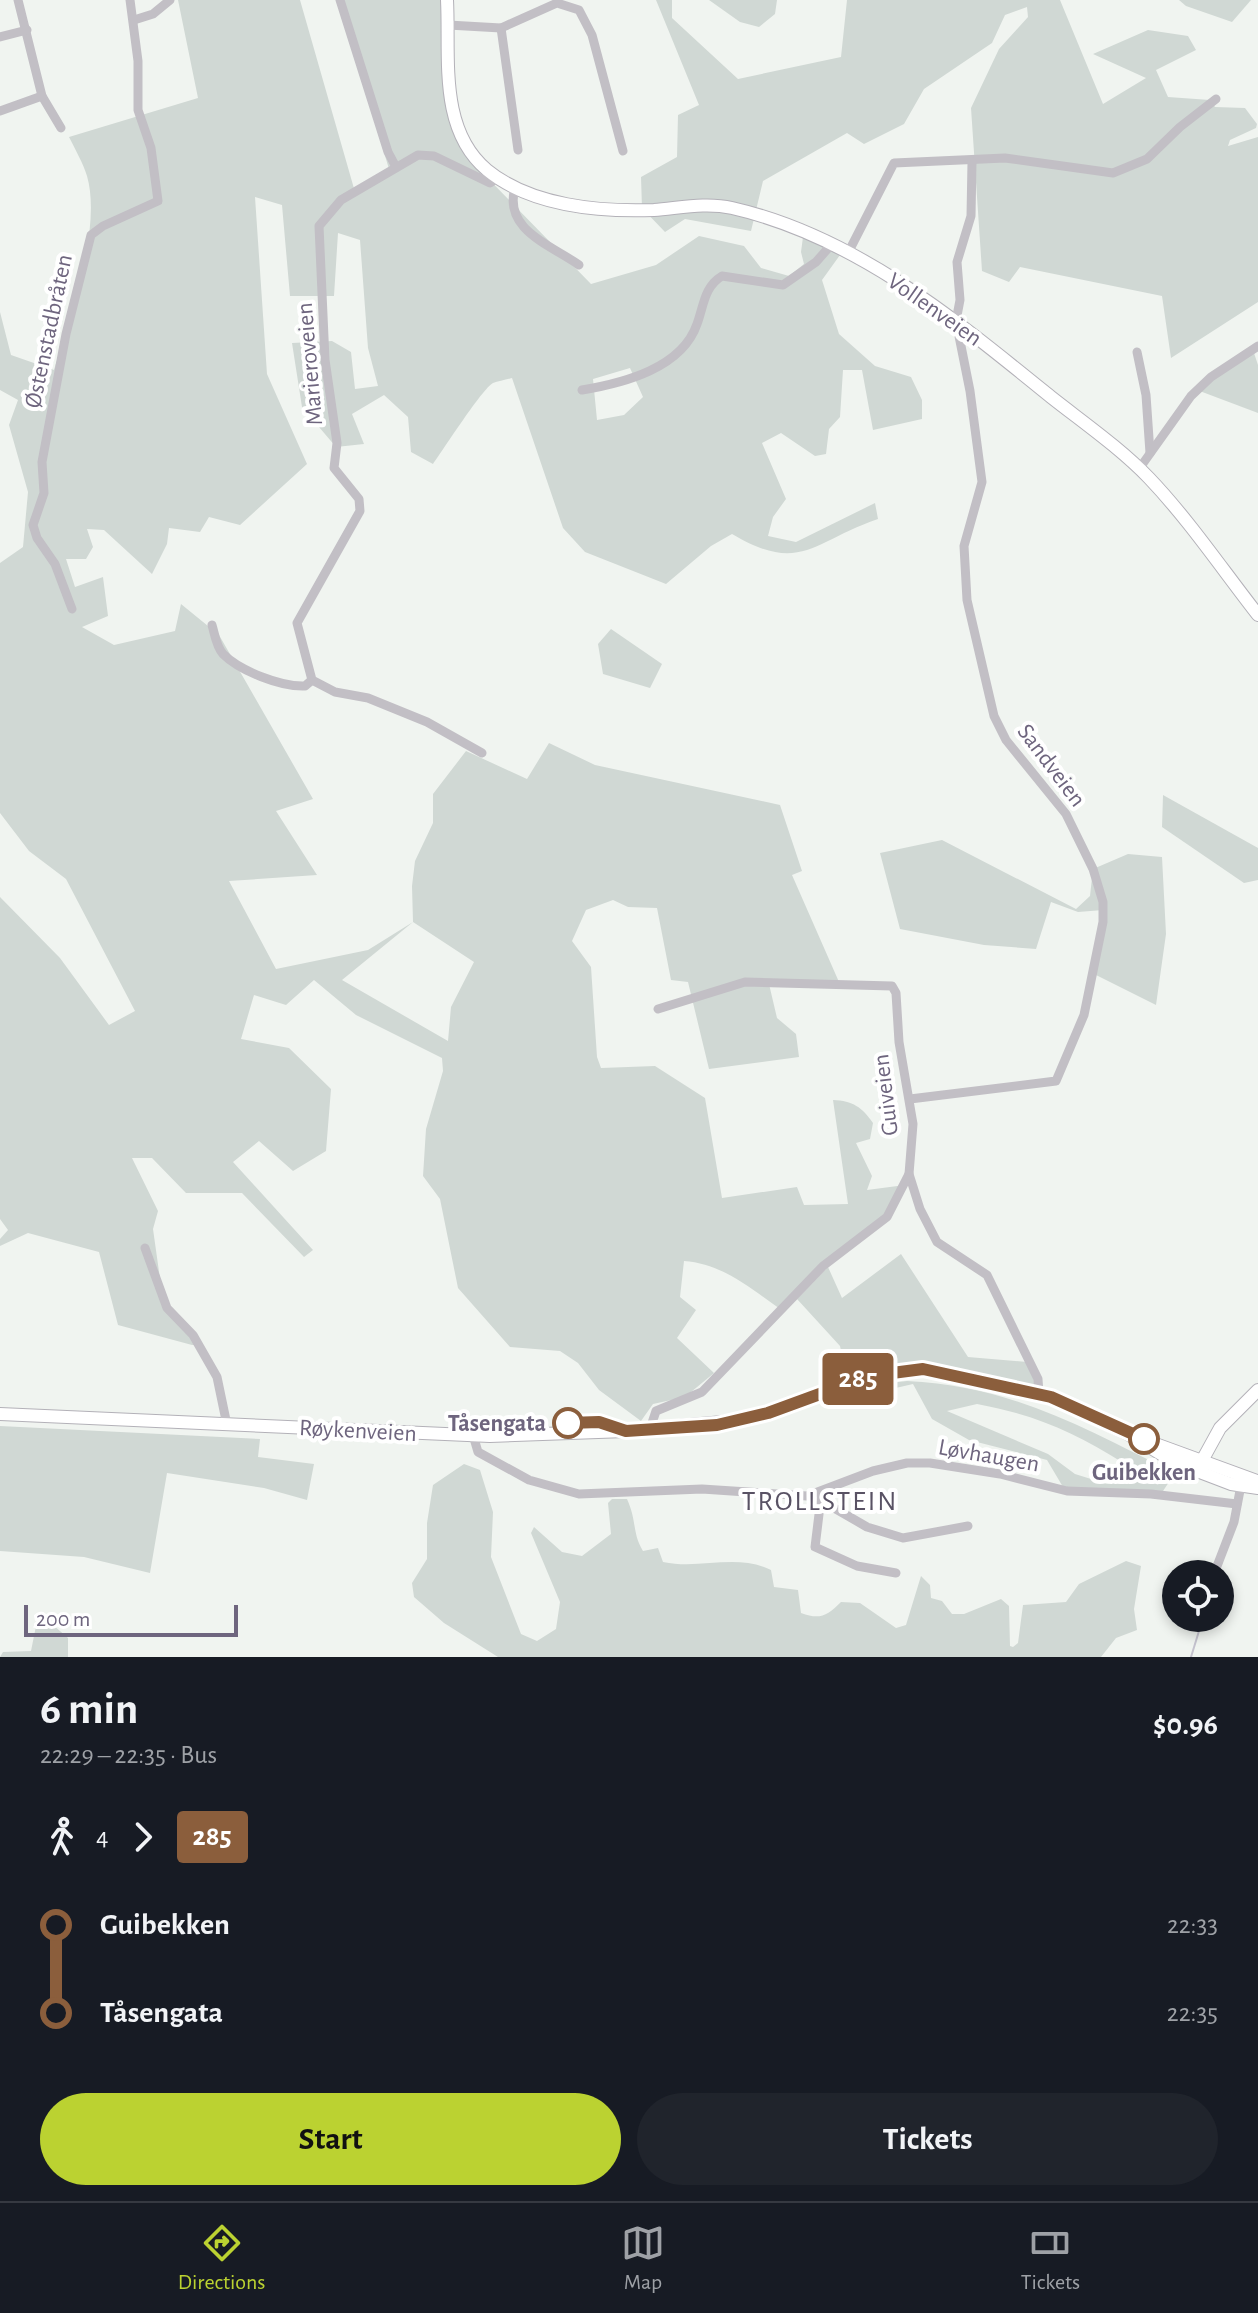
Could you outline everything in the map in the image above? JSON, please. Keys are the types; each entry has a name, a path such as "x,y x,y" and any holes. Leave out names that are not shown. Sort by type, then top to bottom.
{"main road":[{"name":"Vollenveien","path":"447,0 450,95 456,123 473,155 498,178 515,188 547,199 607,207 727,206 848,253 956,321 1139,469 1258,615"},
{"name":"Røykenveien","path":"0,1414 473,1435 650,1429 744,1420 861,1378 900,1370 947,1372 1039,1394 1128,1434 1157,1453 1258,1488"},
{"path":"1198,1467 1220,1428 1258,1390"},
{"name":"Røykenveien","path":"1242,1481 1258,1481"}],"street":[{"path":"18,0 42,96 61,128"},
{"name":"Østenstadbråten","path":"72,609 55,564 37,538 33,525 44,493 44,450 87,240 103,226 158,201 151,148 138,110 134,20 130,0"},
{"path":"134,20 153,14 170,0"},
{"path":"340,0 388,152 396,167"},
{"path":"448,25 501,28 545,5 569,2 588,24 623,151"},
{"path":"501,28 518,150"},
{"path":"0,37 27,30"},
{"path":"0,111 42,96"},
{"path":"848,253 894,163 972,162 1005,158 1113,173 1147,159 1180,127 1216,99"},
{"name":"Marieroveien","path":"312,680 297,623 360,511 359,499 337,475 333,466 337,440 325,360 318,233 323,219 341,200 396,167 426,154 481,181 490,183 498,178"},
{"path":"956,321 960,300 957,262 971,216 972,162"},
{"path":"515,188 513,202 520,224 579,265"},
{"path":"582,390 607,386 668,362 683,350 697,324 712,283 722,276 783,285 816,262 831,245"},
{"name":"Sandveien","path":"910,1099 1056,1081 1084,1015 1103,922 1101,890 1066,814 1006,740 984,685 967,600 964,546 982,492 982,470 956,321"},
{"path":"1139,469 1201,386 1258,346"},
{"path":"1137,352 1146,395 1150,453"},
{"path":"212,625 221,651 238,663 283,684 305,686 312,680 335,692 368,698 427,722 482,753"},
{"name":"Guiveien","path":"658,1009 745,982 888,984 896,993 899,1042 913,1124 909,1174 929,1232 937,1242 987,1275 1038,1379 1039,1394"},
{"path":"650,1429 656,1411 702,1392 823,1266 887,1217 909,1174"},
{"path":"145,1248 167,1308 193,1335 217,1377 227,1425"},
{"name":"Løvhaugen","path":"473,1435 478,1452 502,1466 539,1483 579,1494 702,1489 769,1496 821,1497 873,1471 907,1463 930,1463 1000,1474 1067,1491 1151,1494 1237,1504"},
{"path":"1219,1560 1242,1481"},
{"path":"896,1573 857,1566 815,1547 813,1536 821,1497 867,1527 903,1538 968,1526"}],"shaded area":[{"path":"178,0 300,0 355,192 389,169 338,0 444,0 450,122 472,162 591,284 656,265 699,236 744,246 761,268 789,276 804,264 801,252 803,237 840,255 822,280 839,334 875,366 911,377 922,400 922,419 873,430 862,370 843,370 840,417 829,429 826,454 815,456 781,433 762,443 786,499 773,517 768,536 796,542 875,503 878,519 806,550 791,553 755,546 732,534 711,546 666,584 585,552 563,528 512,378 493,383 488,388 433,464 411,452 408,417 384,395 352,414 364,444 336,447 302,407 292,343 332,341 351,352 355,389 378,386 368,348 360,240 338,233 334,296 290,296 282,205 255,197 267,374 307,464 240,525 209,517 200,532 169,528 167,544 152,574 104,530 87,529 93,547 86,559 66,559 75,587 103,577 108,616 82,627 114,645 175,631 181,604 219,635 313,799 276,811 317,875 229,881 276,969 368,950 413,922 415,861 433,823 433,794 466,751 527,779 549,743 595,765 780,805 802,871 792,875 839,982 769,984 777,1018 796,1034 799,1057 709,1069 688,982 671,980 657,908 628,907 613,900 586,910 572,941 591,967 597,1057 601,1068 655,1066 705,1098 722,1198 797,1187 804,1205 848,1204 833,1100 856,1106 873,1123 870,1139 856,1143 872,1176 867,1190 905,1185 885,1218 842,1251 783,1311 724,1272 684,1261 680,1297 696,1310 677,1338 714,1373 685,1397 653,1404 641,1421 599,1390 578,1363 560,1351 510,1347 458,1288 440,1199 423,1176 426,1129 443,1071 442,1058 356,1015 314,980 286,1005 254,995 241,1039 289,1048 331,1089 326,1151 293,1171 259,1141 233,1162 313,1250 304,1257 242,1193 186,1193 152,1158 132,1158 158,1211 153,1229 163,1300 196,1345 192,1345 118,1325 99,1252 28,1233 0,1246 0,1239 8,1230 0,1219 0,897 60,958 109,1025 135,1011 66,879 29,851 0,813 0,563 23,547 28,492 9,425 18,400 0,390 0,312 11,355 54,370 82,273 90,221 91,197 87,176 69,137 198,98","holes":["630,368 643,397 624,415 597,420 593,379","413,922 474,962 451,1007 448,1041 342,980"]},
{"path":"656,0 672,0 672,18 738,79 841,57 847,0 1060,0 1103,104 1146,78 1093,54 1148,30 1188,36 1196,50 1156,70 1168,97 1210,100 1215,107 1245,108 1257,124 1256,128 1230,140 1228,146 1258,137 1258,302 1171,358 1162,296 1020,267 1009,282 982,271 971,108 999,49 1028,17 1027,7 1005,15 992,43 924,89 904,124 864,144 847,133 763,181 751,231 685,219 665,232 642,208 641,177 677,157 678,115 699,105"},
{"path":"709,0 777,0 775,14 759,27 740,22"},
{"path":"1179,0 1251,0 1232,22 1186,6"},
{"path":"1253,350 1258,365 1258,413 1197,390"},
{"path":"611,629 662,664 650,688 603,674 598,644"},
{"path":"1163,795 1258,848 1258,880 1244,883 1162,827"},
{"path":"942,840 1076,909 1090,896 1093,869 1128,854 1162,857 1166,934 1156,1005 1094,974 1103,910 1078,912 1051,902 1036,949 984,945 900,929 880,853"},
{"path":"901,1254 968,1357 1027,1362 1037,1388 946,1367 890,1366 879,1352 864,1372 847,1378 840,1346 797,1299 828,1267 842,1298"},
{"path":"907,1381 945,1385 1014,1400 1078,1425 1175,1473 1161,1494 1063,1487 1047,1460 969,1440 932,1419 913,1384 887,1390 855,1405 846,1396 881,1384","holes":["977,1404 1018,1414 1071,1434 1125,1464 1129,1471 1125,1480 1107,1484 1075,1474 1048,1454 947,1411"]},
{"path":"0,1426 260,1439 258,1457 314,1464 307,1500 264,1488 167,1473 150,1573 84,1557 0,1551"},
{"path":"464,1464 480,1470 493,1512 491,1557 521,1634 537,1641 556,1629 560,1602 531,1533 534,1527 562,1552 582,1556 611,1534 608,1503 612,1499 627,1499 643,1551 658,1548 663,1562 745,1563 771,1570 774,1587 798,1590 801,1613 808,1615 823,1615 841,1602 860,1603 896,1628 906,1625 921,1576 930,1585 931,1598 942,1601 952,1614 964,1614 1001,1599 1009,1606 1010,1646 1013,1647 1018,1643 1023,1605 1066,1602 1079,1584 1126,1561 1141,1566 1134,1609 1137,1630 1116,1638 1101,1657 498,1657 444,1623 414,1597 412,1583 427,1559 427,1523 433,1485"},
{"path":"45,1618 68,1638 68,1657 0,1657 3,1652 31,1651 36,1626"}],"waterway":[{"name":"Guibekken","path":"1191,1657 1199,1632"}],"bus line":[{"name":"285","path":"568,1423 599,1422 626,1431 717,1425 768,1413 869,1376 923,1369 1051,1397 1144,1439"}],"place":[{"name":"Tåsengata","path":"568,1423"},
{"name":"Guibekken","path":"1144,1439"}],"district":[{"name":"TROLLSTEIN","path":"820,1500"}]}
